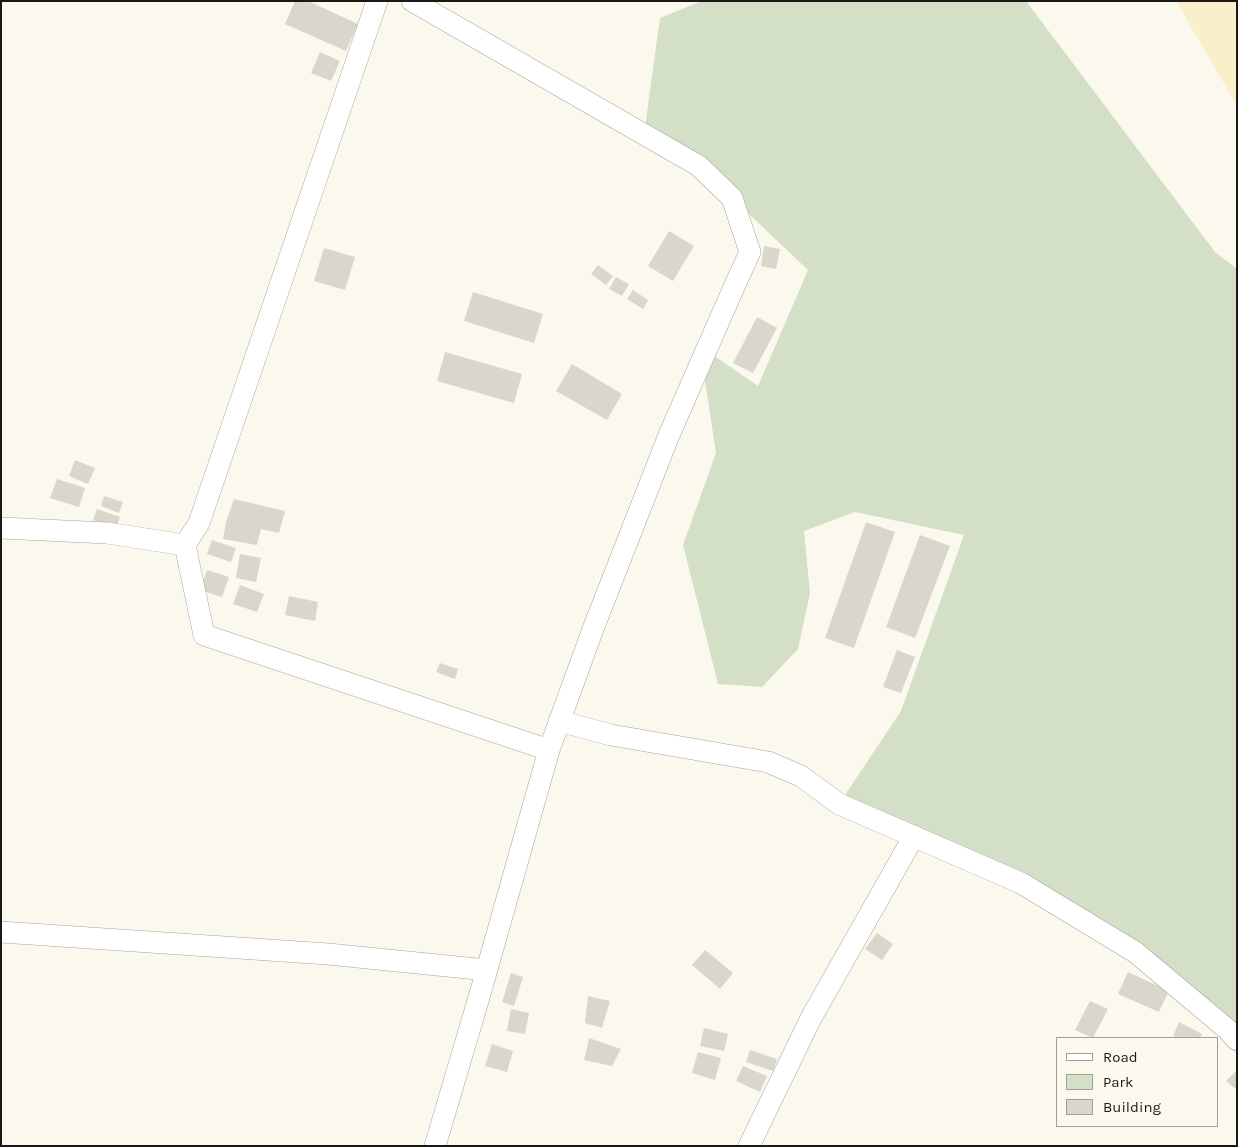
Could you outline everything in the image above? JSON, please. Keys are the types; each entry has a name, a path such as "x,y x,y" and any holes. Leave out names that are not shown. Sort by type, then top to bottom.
{"street":[{"path":"377,1 199,523 185,544 204,635 548,750"},
{"path":"412,1 699,166 732,198 750,252 669,435 548,750 487,970 435,1146"},
{"path":"1,528 107,533 185,544"},
{"path":"559,721 611,735 768,762 801,776 839,804 1021,883 1135,952 1237,1040"},
{"path":"748,1146 811,1018 914,836"},
{"path":"1,932 328,954 487,970"}],"green space":[{"path":"702,1 1026,1 1215,252 1237,269 1237,1040 1227,1029 1021,883 839,804 901,711 964,535 855,512 804,531 810,593 798,649 762,687 718,684 683,545 716,453 705,381 706,350 758,386 808,270 732,198 644,134 660,18"}],"sand":[{"path":"1176,1 1237,1 1237,106"}],"building":[{"path":"295,1 308,1 358,24 346,51 285,24"},
{"path":"320,52 340,61 331,81 311,73"},
{"path":"669,231 694,246 673,281 648,266"},
{"path":"764,246 780,249 776,269 761,266"},
{"path":"324,248 355,257 345,290 314,281"},
{"path":"598,265 613,276 606,285 591,274"},
{"path":"616,277 629,284 622,296 609,289"},
{"path":"633,290 648,300 643,309 627,299"},
{"path":"473,292 543,314 534,343 464,321"},
{"path":"757,317 777,328 753,373 733,363"},
{"path":"445,352 522,374 514,403 437,381"},
{"path":"572,364 622,394 607,420 556,391"},
{"path":"75,460 95,468 88,484 69,476"},
{"path":"57,479 85,488 79,507 50,498"},
{"path":"104,496 123,502 119,513 101,506"},
{"path":"234,499 285,511 279,533 261,529 257,545 223,539 226,522"},
{"path":"97,509 120,517 116,528 93,520"},
{"path":"866,522 895,532 854,648 825,638"},
{"path":"920,535 950,546 915,638 886,627"},
{"path":"212,540 236,548 231,562 207,554"},
{"path":"240,554 261,558 256,582 236,578"},
{"path":"207,570 229,577 222,597 200,590"},
{"path":"240,585 264,594 257,612 233,604"},
{"path":"289,596 318,602 315,621 285,615"},
{"path":"897,650 915,657 901,693 883,687"},
{"path":"440,663 458,669 455,679 436,672"},
{"path":"877,933 893,944 882,960 865,949"},
{"path":"705,950 733,973 720,989 692,965"},
{"path":"1128,972 1169,991 1159,1012 1118,994"},
{"path":"511,973 523,977 514,1006 502,1002"},
{"path":"588,996 610,1001 602,1028 585,1023"},
{"path":"1090,1001 1108,1009 1094,1037 1075,1030"},
{"path":"511,1009 529,1013 525,1034 507,1031"},
{"path":"1179,1022 1202,1034 1200,1037 1173,1036"},
{"path":"704,1028 728,1034 724,1051 700,1046"},
{"path":"589,1038 621,1049 612,1066 584,1060"},
{"path":"492,1044 513,1051 507,1072 485,1066"},
{"path":"750,1050 777,1059 773,1071 746,1062"},
{"path":"698,1052 721,1058 715,1080 692,1073"},
{"path":"743,1066 767,1076 760,1092 736,1081"},
{"path":"1237,1070 1237,1090 1226,1081"}]}
